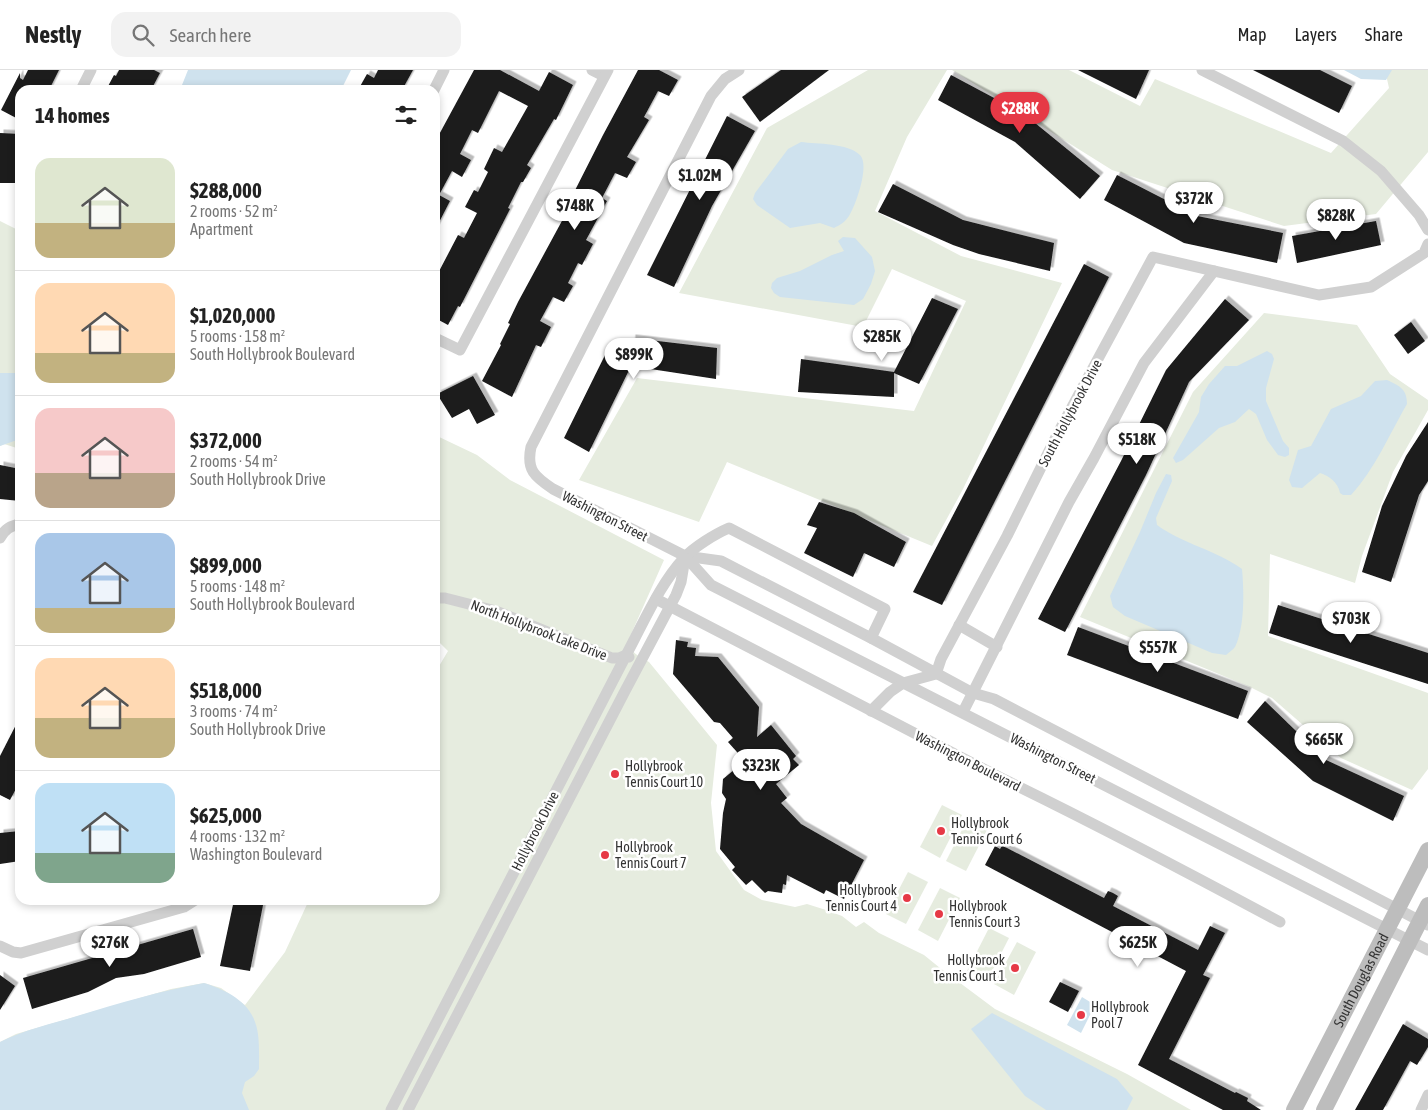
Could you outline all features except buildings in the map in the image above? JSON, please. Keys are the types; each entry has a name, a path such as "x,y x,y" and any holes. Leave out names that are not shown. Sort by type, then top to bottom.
{"main road":[{"name":"South Douglas Road","path":"1294,1110 1428,850"},
{"name":"South Douglas Road","path":"1324,1110 1410,941 1424,923 1428,905"}],"street":[{"path":"84,85 91,70"},
{"path":"436,85 444,70"},
{"path":"440,340 460,350 606,73 592,70"},
{"name":"Washington Street","path":"739,70 725,80 711,96 531,447 530,468 536,477 553,489 685,556 721,561 973,693 994,699 1282,862 1388,929 1428,950"},
{"path":"1202,70 1342,141 1381,171 1419,215 1428,230"},
{"name":"South Hollybrook Drive","path":"936,674 941,659 1007,536 1059,431 1153,257 1320,295 1371,287 1424,253 1428,244"},
{"path":"963,712 1069,502 1144,363 1214,271"},
{"path":"0,538 4,531 15,525"},
{"name":"Hollybrook Drive","path":"391,1110 626,655 656,599 685,556 713,536 729,528 885,609 871,638"},
{"name":"Washington Street","path":"685,556 711,585 903,683 1282,862 1398,909 1424,923"},
{"name":"Hollybrook Drive","path":"408,1110 670,606 681,582 685,556"},
{"name":"North Hollybrook Lake Drive","path":"440,598 496,612 612,658 626,655 640,662"},
{"name":"Washington Boulevard","path":"656,599 1012,784 1047,799 1280,922"},
{"path":"959,625 997,647"},
{"path":"871,710 890,692 903,683 936,674"},
{"path":"0,946 13,952 21,953 187,905"},
{"path":"1421,1110 1428,1095"}],"shaded area":[{"path":"868,70 947,70 907,137 875,211 961,256 1062,283 963,489 932,546 727,462 699,522 579,480 637,378 914,411 966,301 892,269 863,327 679,293 767,128"},
{"path":"952,70 1069,70 1140,106 1155,79 1331,153 1389,88 1385,70 1428,70 1428,152 1376,214 1284,226 1112,170"},
{"path":"0,221 15,228 15,447 4,444 0,446"},
{"path":"1264,313 1357,325 1390,374 1428,400 1428,410 1393,472 1362,556 1355,583 1270,554 1268,636 1428,693 1428,769 1412,790 1341,758 1272,698 1248,686 1080,617 1193,392"},
{"path":"440,437 477,455 510,480 664,560 628,641 633,651 649,662 717,745 711,803 716,851 744,890 762,900 795,907 807,904 826,910 842,916 856,927 864,922 879,933 924,955 995,1009 1127,1074 1191,1110 0,1110 0,1042 16,1034 171,989 204,983 221,988 245,1005 285,952 307,905 440,905 440,665 448,651 440,643"},
{"name":"Hollybrook Tennis Court 6","path":"942,805 962,815 940,858 920,847"},
{"path":"968,818 988,828 966,871 946,861"},
{"name":"Hollybrook Tennis Court 4","path":"908,872 928,882 906,924 886,914"},
{"name":"Hollybrook Tennis Court 3","path":"940,888 960,898 938,941 918,930"},
{"path":"989,928 1009,938 987,981 967,971"},
{"name":"Hollybrook Tennis Court 1","path":"1017,942 1036,952 1014,995 994,984"}],"water":[{"path":"188,70 351,70 344,85 182,85"},
{"path":"1344,70 1392,70 1386,80 1361,79"},
{"path":"801,142 848,148 860,155 863,160 863,176 852,211 842,223 834,228 820,223 790,228 757,205 753,199 755,193 788,149"},
{"path":"843,237 855,238 872,257 875,271 863,299 854,305 780,297 774,293 771,288 772,283 777,278 800,271 844,251 838,241"},
{"path":"1267,351 1272,354 1274,359 1266,388 1266,401 1283,441 1289,448 1289,455 1285,457 1278,455 1267,440 1256,414 1249,409 1235,422 1219,428 1183,460 1176,463 1173,458 1199,412 1201,397 1209,384 1225,366 1237,366"},
{"path":"0,373 15,373 15,441 0,446"},
{"path":"1387,380 1396,384 1404,391 1407,404 1375,463 1360,485 1351,495 1343,495 1333,480 1320,473 1302,488 1292,487 1289,480 1298,450 1311,446 1331,409 1361,396 1375,381"},
{"path":"1166,474 1171,475 1172,481 1156,518 1157,525 1167,532 1232,562 1242,569 1241,629 1235,647 1226,655 1212,653 1125,616 1113,607 1110,596"},
{"path":"204,983 234,996 247,1007 257,1027 259,1069 254,1076 245,1082 242,1093 249,1110 0,1110 0,1042 28,1031 108,1006"},
{"name":"Hollybrook Pool 7","path":"1082,997 1095,1005 1081,1033 1067,1025"},
{"path":"992,1013 1117,1079 1133,1098 1127,1110 1046,1110 1025,1096 971,1029"}],"place":[{"name":"Hollybrook Tennis Court 10","path":"615,774"},
{"name":"Hollybrook Tennis Court 6","path":"941,831"},
{"name":"Hollybrook Tennis Court 7","path":"605,855"},
{"name":"Hollybrook Tennis Court 4","path":"907,898"},
{"name":"Hollybrook Tennis Court 3","path":"939,914"},
{"name":"Hollybrook Tennis Court 1","path":"1015,968"},
{"name":"Hollybrook Pool 7","path":"1081,1015"}]}
